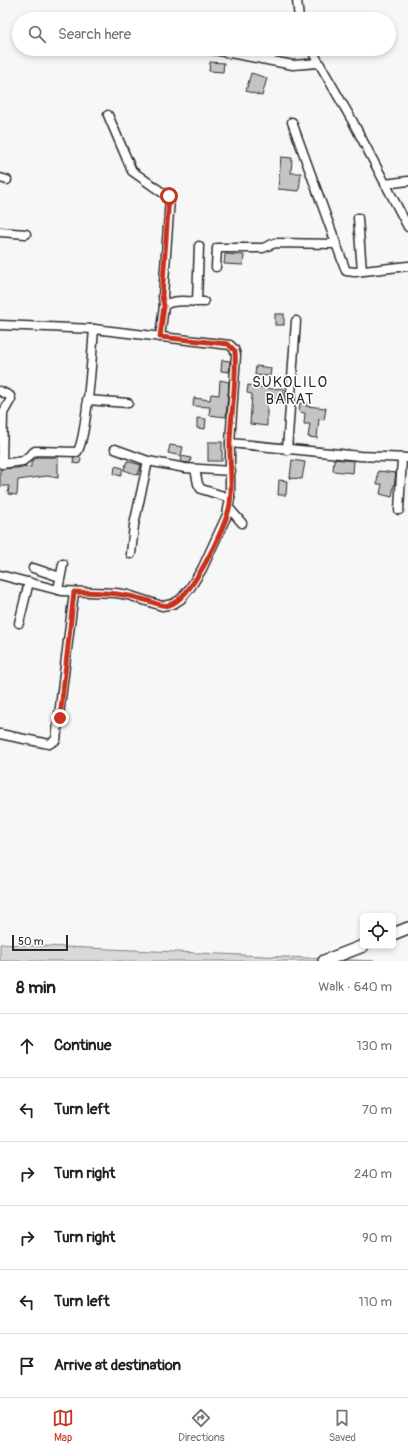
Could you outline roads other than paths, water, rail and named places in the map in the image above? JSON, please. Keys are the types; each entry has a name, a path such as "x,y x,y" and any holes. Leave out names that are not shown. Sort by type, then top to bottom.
{"main road":[{"path":"396,933 408,928"},
{"path":"324,961 360,947"}],"street":[{"path":"297,0 298,12"},
{"path":"246,56 293,65 318,63"},
{"path":"314,56 353,122 408,227"},
{"path":"108,115 132,171 170,198 162,296 164,306 160,337"},
{"path":"292,122 335,244 347,272 408,266"},
{"path":"385,184 408,181"},
{"path":"358,218 362,271"},
{"path":"0,232 26,234"},
{"path":"216,267 217,248 263,248 275,243 335,244"},
{"path":"164,306 175,302 200,302 199,246"},
{"path":"287,450 296,321"},
{"path":"0,325 94,329 222,343 230,345 234,349 236,355 230,443 231,471 229,508 221,530 202,569 181,599 173,604 162,606 122,593 74,592 58,590 0,575"},
{"path":"0,392 11,399 3,413 1,464 23,461 35,451 77,452 81,443 87,400 94,329"},
{"path":"87,400 128,403"},
{"path":"230,443 287,450 405,458 399,510"},
{"path":"115,449 148,461 195,469 231,471"},
{"path":"131,554 134,525 148,461"},
{"path":"195,469 198,484 201,489 230,498"},
{"path":"229,508 242,523"},
{"path":"58,590 62,564"},
{"path":"33,568 60,577"},
{"path":"19,623 29,582"},
{"path":"0,734 49,744 56,740 74,592"}],"district":[{"name":"SUKOLILO BARAT","path":"290,390"}]}
